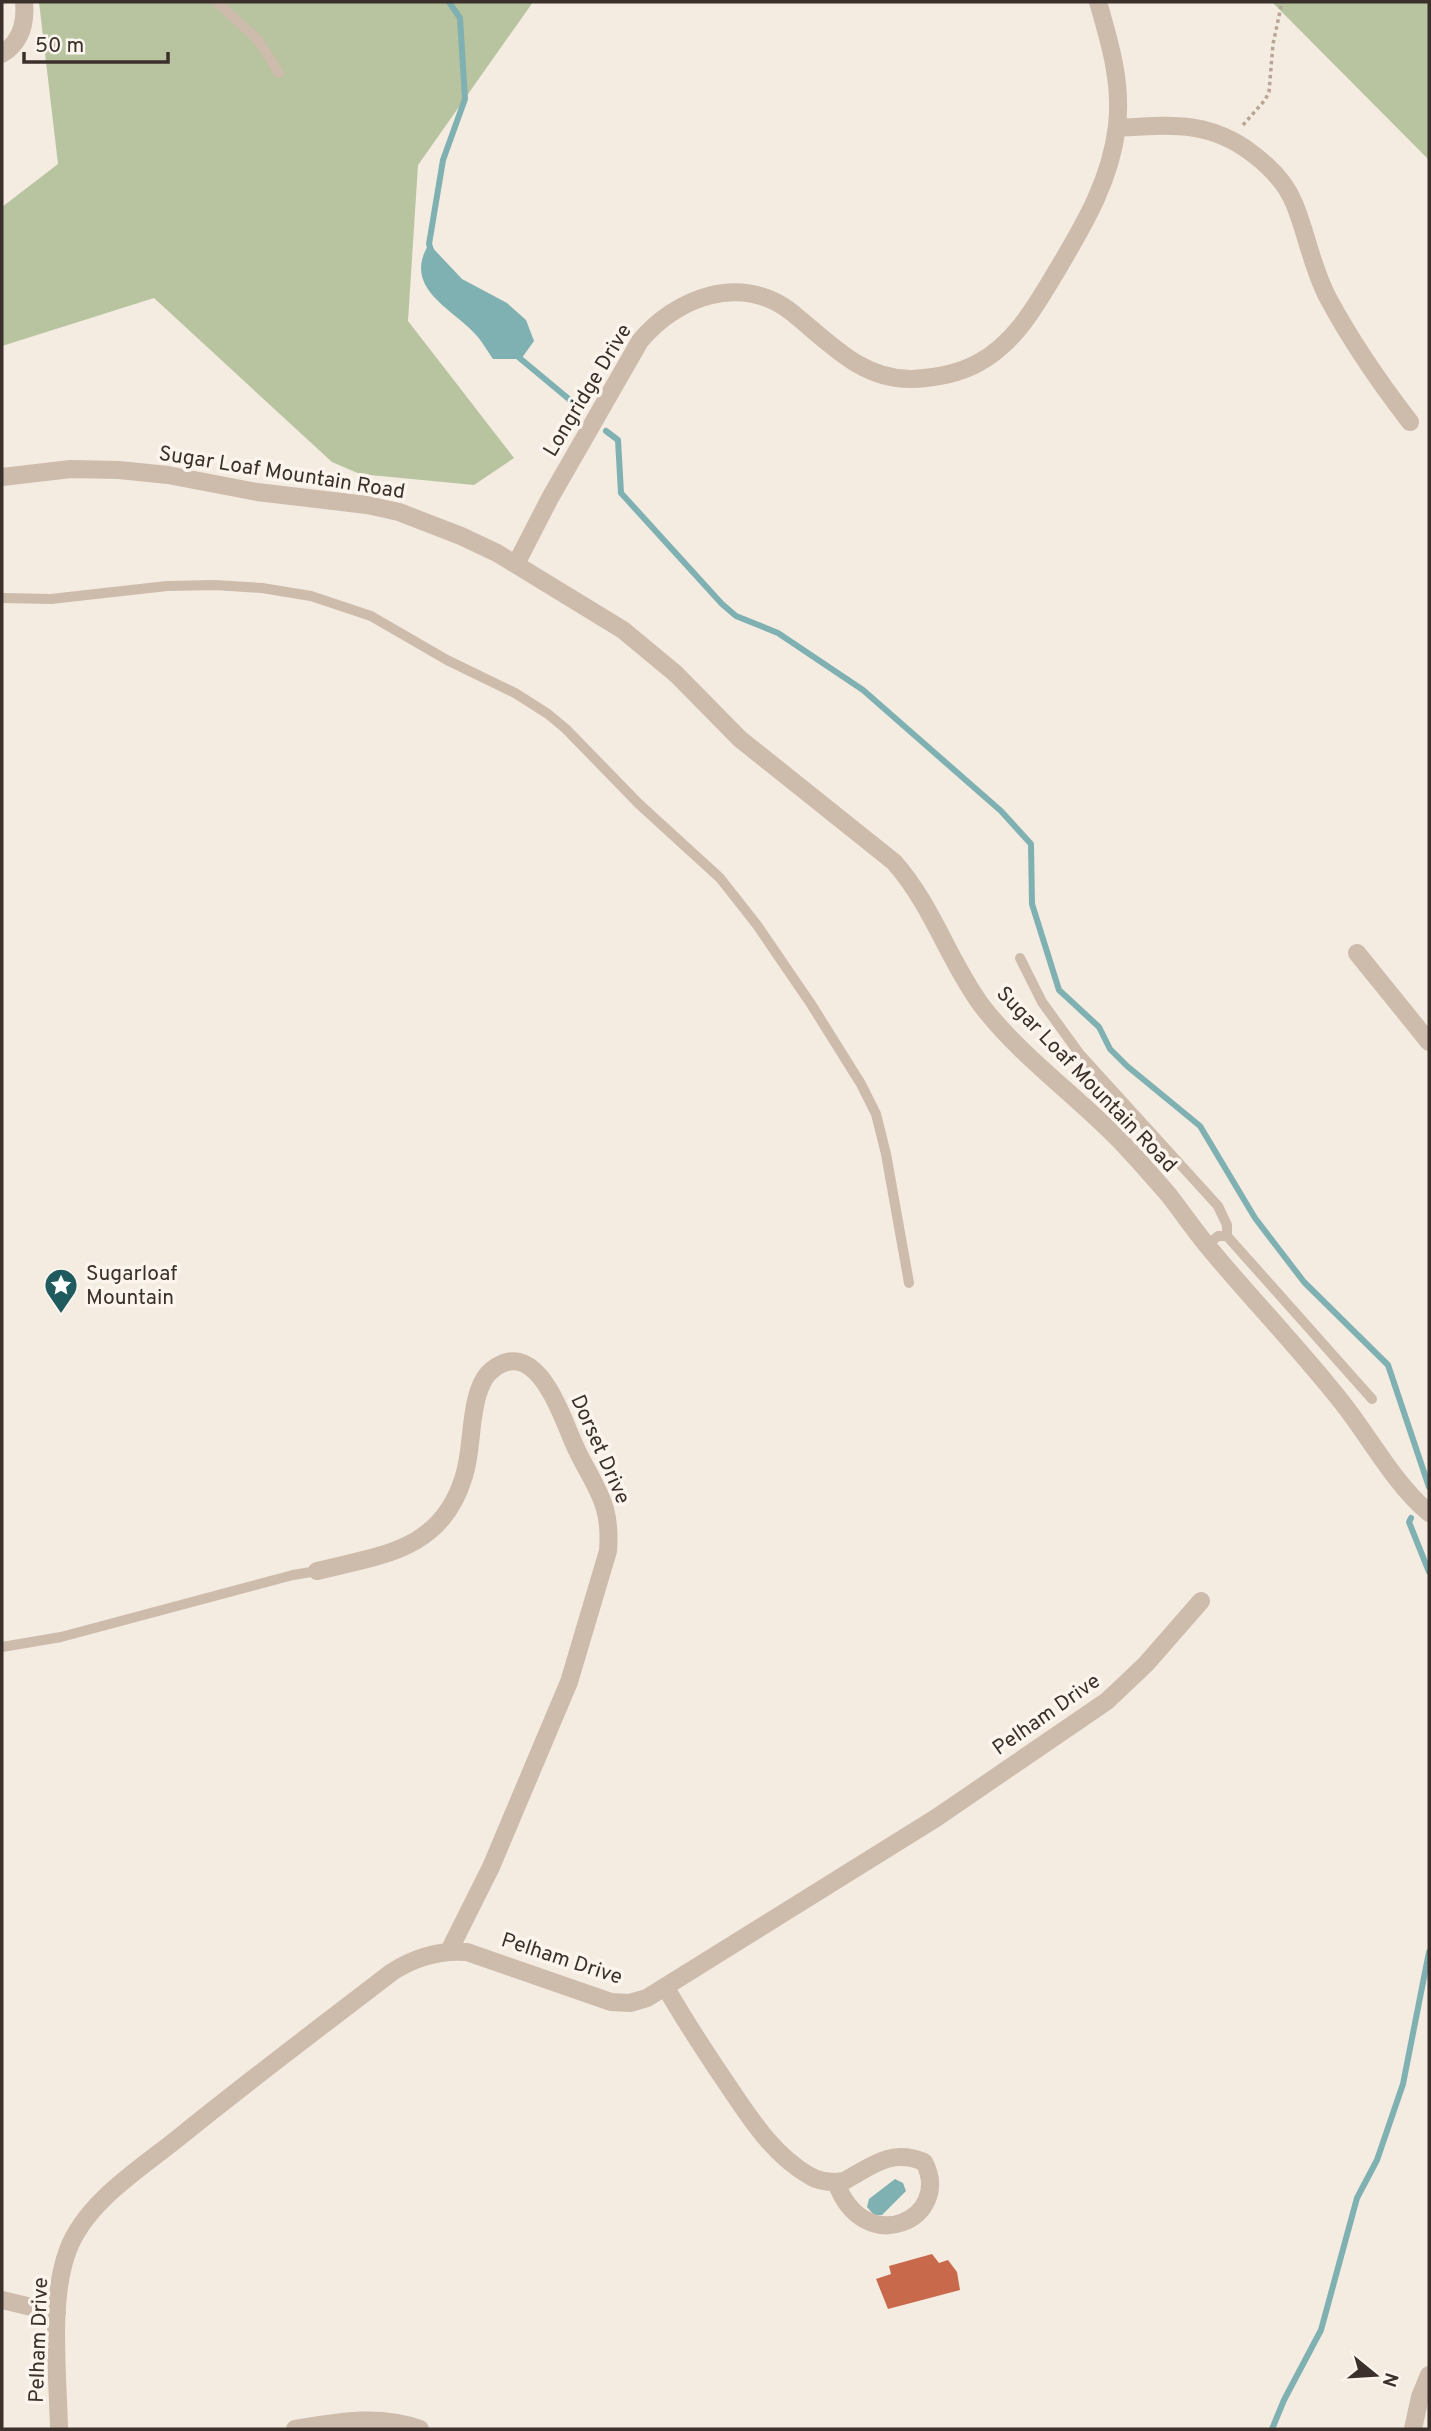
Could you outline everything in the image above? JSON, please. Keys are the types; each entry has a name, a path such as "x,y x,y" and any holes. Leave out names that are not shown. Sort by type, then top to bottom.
{"street":[{"path":"2,54 11,48 20,35 25,20 24,2"},
{"name":"Longridge Drive","path":"516,564 550,498 640,341 670,312 690,301 711,295 749,295 774,302 840,353 868,370 884,376 908,379 956,372 978,363 998,350 1016,333 1034,309 1086,221 1111,161 1117,128 1118,80 1098,2"},
{"path":"1117,128 1195,127 1233,139 1263,161 1280,180 1293,201 1316,271 1328,298 1410,422"},
{"name":"Sugar Loaf Mountain Road","path":"2,477 71,469 119,470 168,475 257,492 367,505 399,512 448,531 516,564 623,630 650,651 740,739 894,862 927,906 964,980 984,1009 1031,1058 1125,1146 1318,1373 1402,1486 1429,1513"},
{"path":"1357,953 1429,1042"},
{"name":"Dorset Drive","path":"317,1571 410,1546 431,1531 455,1499 464,1478 474,1410 487,1374 505,1363 519,1362 537,1372 558,1404 576,1448 601,1497 609,1530 608,1551 569,1682 491,1867 449,1951"},
{"name":"Pelham Drive","path":"59,2429 57,2313 67,2251 78,2229 97,2205 392,1972 423,1956 449,1951 467,1952 611,2002 630,2003 647,1998 936,1818 1107,1701 1146,1664 1201,1601"},
{"path":"666,1988 694,2036 761,2134 784,2157 822,2182 836,2182 844,2181 887,2158 898,2155 911,2157 924,2162 931,2182 930,2192 915,2215 889,2227 876,2225 849,2208 840,2195 836,2182"},
{"path":"2,2300 57,2313"},
{"path":"1413,2429 1420,2397 1429,2375"},
{"path":"295,2429 352,2420 379,2419 420,2429"}],"lane":[{"path":"217,2 258,40 279,73"},
{"path":"2,598 51,599 167,586 215,584 311,596 338,603 371,617 447,660 515,693 548,714 639,804 720,878 757,925 811,1004 861,1084 876,1114 886,1154 909,1283"},
{"path":"1020,958 1042,1002 1079,1053 1219,1206 1227,1225 1227,1236 1372,1399"},
{"path":"1209,1248 1218,1236 1227,1236"},
{"path":"2,1647 61,1637 293,1574 317,1571"}],"path":[{"path":"1233,139 1269,92 1273,44 1282,2"}],"green space":[{"path":"39,2 533,2 418,165 408,321 514,458 474,485 360,474 332,462 154,298 2,346 2,207 58,164"},
{"path":"1272,2 1429,2 1429,160"}],"water":[{"path":"429,244 462,279 507,303 526,320 534,341 521,359 493,359 477,336 434,297 421,274 422,260"},
{"path":"895,2179 903,2183 906,2191 882,2215 874,2215 867,2207 869,2199"}],"building":[{"path":"932,2254 939,2263 948,2260 957,2272 960,2290 888,2309 876,2279 891,2274 889,2266"}],"waterway":[{"path":"431,250 429,244 443,160 465,99 460,18 449,2"},
{"path":"516,355 582,410"},
{"path":"606,431 618,440 621,493 722,604 736,616 778,633 863,690 1001,811 1031,844 1032,904 1059,990 1099,1027 1110,1049 1127,1066 1200,1126 1255,1218 1304,1282 1388,1365 1429,1487"},
{"path":"1411,1518 1409,1522 1429,1572"},
{"path":"1272,2429 1284,2400 1321,2330 1357,2198 1377,2160 1403,2084 1429,1952"}],"place":[{"name":"Sugarloaf Mountain","path":"61,1315"}]}
